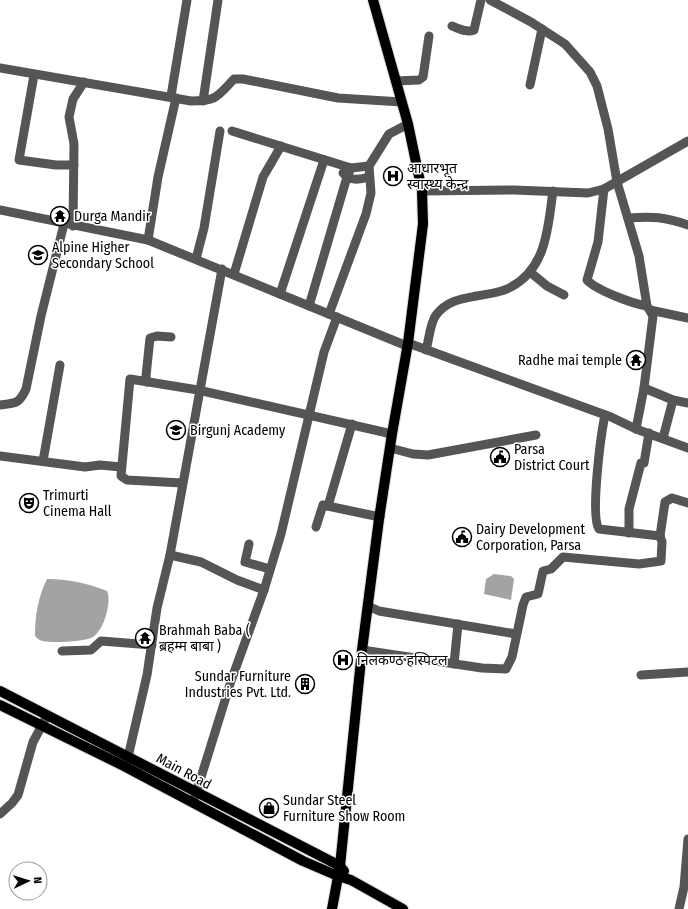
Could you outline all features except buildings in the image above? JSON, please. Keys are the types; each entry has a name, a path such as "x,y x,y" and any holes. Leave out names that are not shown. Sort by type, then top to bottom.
{"main road":[{"path":"332,909 339,871 362,650 392,434 408,345 424,224 422,191 408,124 373,0"},
{"name":"Main Road","path":"0,691 128,757 195,798"},
{"name":"Main Road","path":"0,705 124,766 195,798 339,871 351,880 403,909"}],"street":[{"path":"148,240 173,97 187,0"},
{"path":"203,101 218,0"},
{"path":"452,26 464,31 470,32 474,30 481,0"},
{"path":"490,0 542,29 572,51 590,72 597,86 608,129 617,182 639,256 648,308 653,316 644,388 636,429"},
{"path":"530,85 542,29"},
{"path":"396,81 419,80 423,77 428,36"},
{"path":"0,68 203,101 209,101 217,97 234,79 243,79 338,98 402,102"},
{"path":"34,74 19,160 56,165 74,165"},
{"path":"0,405 16,404 22,398 26,389 41,316 68,225 74,165 74,144 69,117 73,99 84,82"},
{"path":"195,798 231,681 264,590 281,534 308,414 333,315 366,214 370,193 369,166 389,134 408,124"},
{"path":"196,259 204,228 220,131"},
{"path":"232,131 351,168 369,166"},
{"path":"422,191 514,190 588,193 604,189 688,142"},
{"path":"234,274 263,177 281,146"},
{"path":"280,294 324,160"},
{"path":"335,163 347,177 360,180 369,177"},
{"path":"309,306 347,177 351,168"},
{"path":"604,189 598,242 587,280 593,286 620,298 648,308 688,318"},
{"path":"426,350 435,317 444,307 456,300 510,288 530,272 541,253 548,234 553,191"},
{"path":"0,210 68,225 115,232 148,240 408,345 426,350 605,415 636,429 688,448"},
{"path":"628,218 655,216 668,218 688,225"},
{"path":"128,757 147,675 157,608 170,555 198,390 222,270"},
{"path":"530,272 547,286 564,295"},
{"path":"147,382 146,376 150,338 157,336 171,337"},
{"path":"43,461 60,365"},
{"path":"182,483 127,480 121,476 130,379 198,390 392,434"},
{"path":"644,388 673,400 688,403"},
{"path":"663,438 673,400"},
{"path":"605,415 600,440 595,510 598,527 600,530 660,536"},
{"path":"328,506 352,424"},
{"path":"629,533 629,509 641,463 644,463 649,433"},
{"path":"390,448 413,454 428,455 536,436"},
{"path":"0,456 85,467 100,465 121,466"},
{"path":"362,650 482,668 506,669 512,657 516,634 526,597 538,594 543,571 551,569 563,557 639,564 661,561 662,542 660,536 665,502 672,498 688,503"},
{"path":"316,527 323,505 380,517"},
{"path":"249,544 245,562 270,569"},
{"path":"170,555 201,562 237,580 264,590"},
{"path":"368,606 379,611 516,634"},
{"path":"454,664 458,624"},
{"path":"62,651 91,650 101,641 152,645"},
{"path":"641,675 688,672"},
{"path":"0,814 18,795 33,742 47,716"},
{"path":"678,909 684,887 688,839"}],"shaded area":[{"path":"494,574 511,576 514,579 511,600 484,594 486,579"},
{"path":"47,579 77,582 107,591 108,609 106,616 101,628 93,637 68,642 53,642 42,641 35,636 38,607 41,593"}],"place":[{"name":"आधारभूत स्वास्थ्य केन्द्र","path":"393,176"},
{"name":"Durga Mandir","path":"60,216"},
{"name":"Alpine Higher Secondary School","path":"38,255"},
{"name":"Radhe mai temple","path":"636,360"},
{"name":"Birgunj Academy","path":"176,430"},
{"name":"Parsa District Court","path":"500,457"},
{"name":"Trimurti Cinema Hall","path":"29,503"},
{"name":"Dairy Development Corporation, Parsa","path":"462,537"},
{"name":"Brahmah Baba ( ब्रहम्म बाबा )","path":"145,638"},
{"name":"निलकण्ठ हस्पिटल","path":"343,660"},
{"name":"Sundar Furniture Industries Pvt. Ltd.","path":"305,684"},
{"name":"Sundar Steel Furniture Show Room","path":"269,808"}]}
